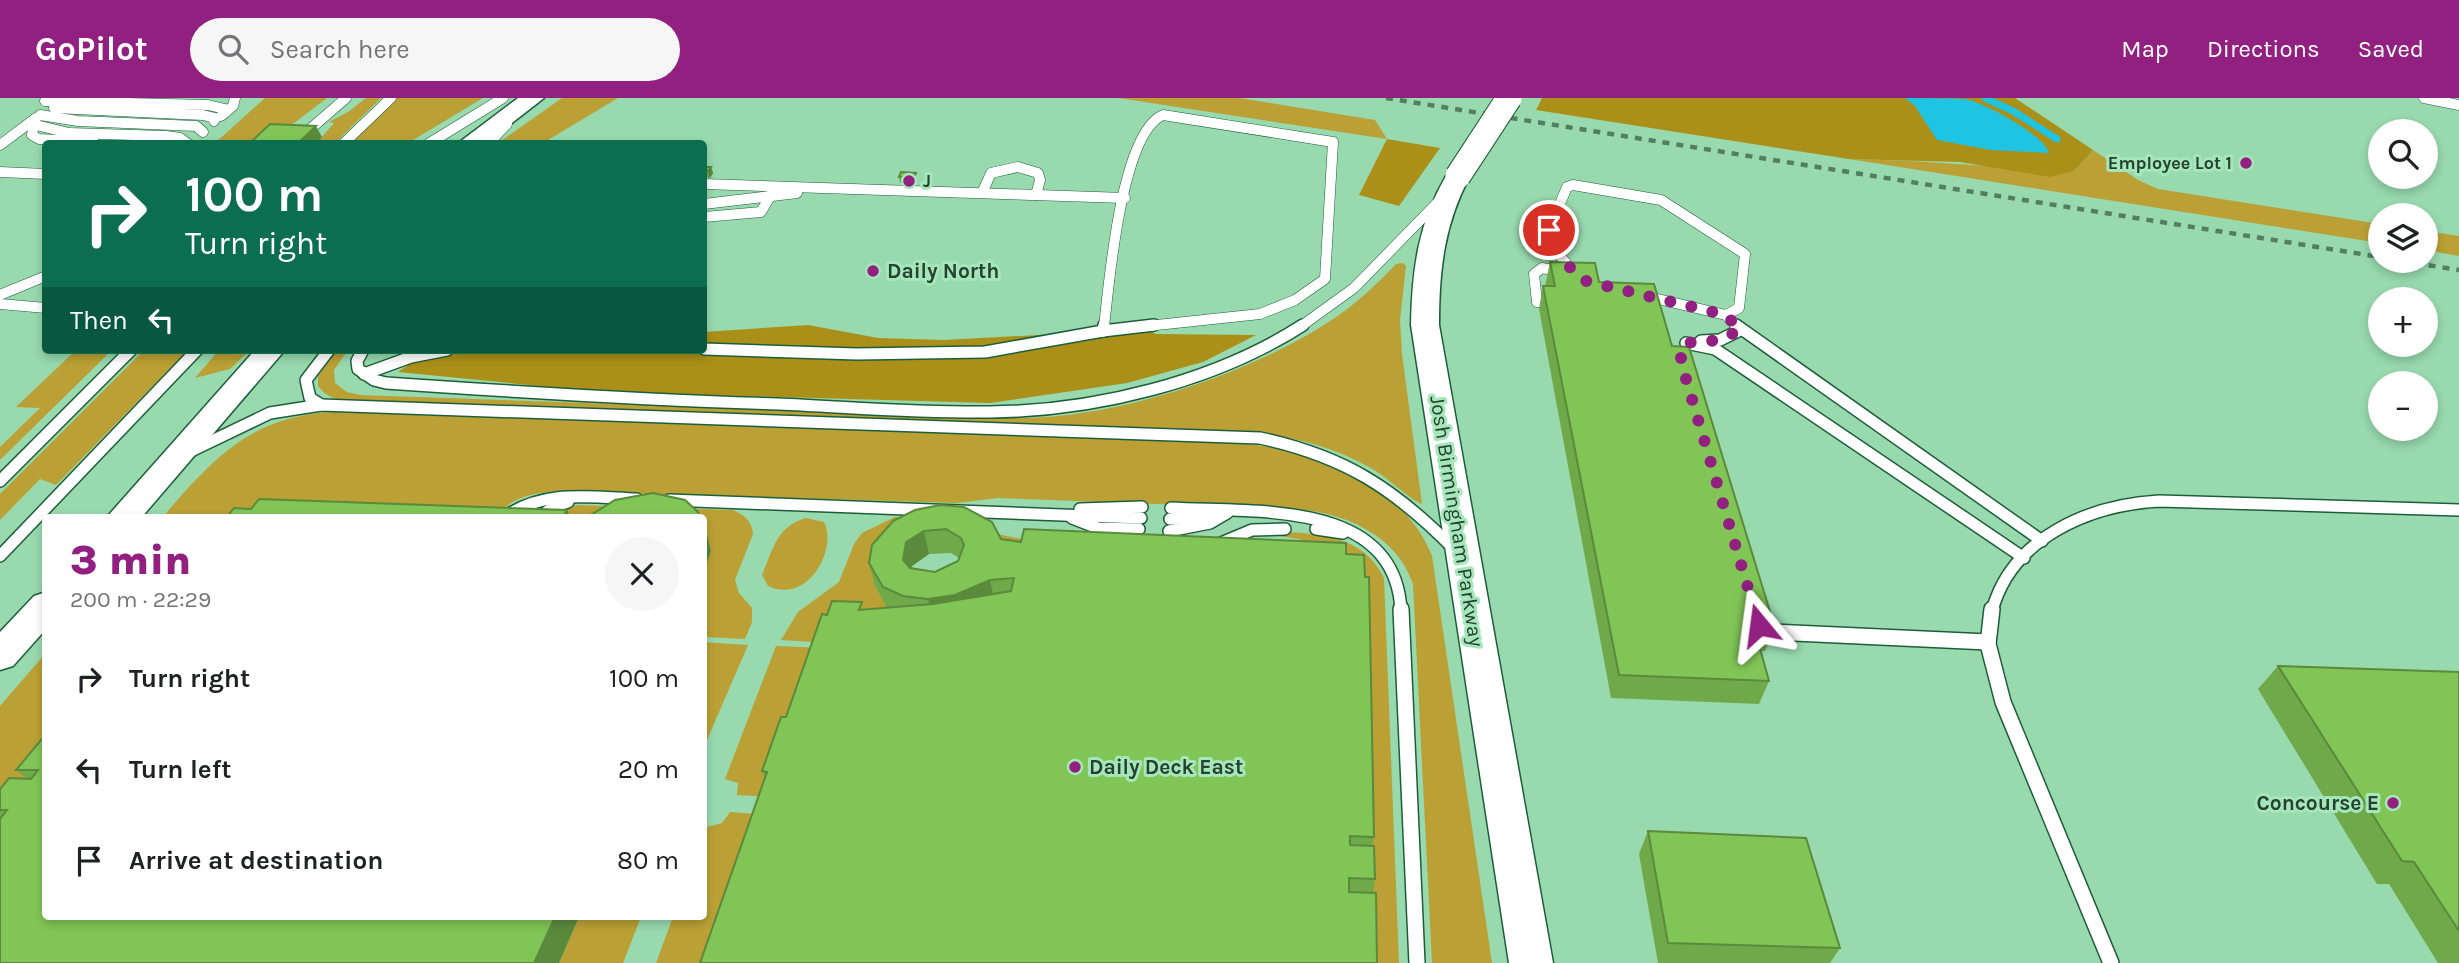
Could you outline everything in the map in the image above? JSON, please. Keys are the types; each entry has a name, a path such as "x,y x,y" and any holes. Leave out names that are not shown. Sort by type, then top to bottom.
{"main road":[{"path":"475,140 532,98"},
{"name":"Josh Birmingham Parkway","path":"1509,98 1437,213 1427,248 1425,325 1531,963"},
{"path":"126,514 267,354"},
{"path":"0,656 42,609"}],"lane":[{"path":"193,140 234,102 224,98"},
{"path":"299,138 345,98"},
{"path":"347,140 391,98"},
{"path":"435,140 503,98"},
{"path":"492,140 532,98"},
{"path":"2424,98 2459,105"},
{"path":"43,102 208,105 225,109 225,113"},
{"path":"43,102 32,135 39,139 62,140"},
{"path":"43,102 203,115 215,118 215,121"},
{"path":"707,349 953,354 1031,346 1103,331 1260,314 1295,300 1325,279 1333,142 1163,115 1151,120 1145,130 1125,198 1103,331"},
{"path":"37,117 36,125 56,132 173,137 186,140"},
{"path":"0,145 37,117 196,126 202,128 203,132"},
{"path":"982,193 991,173 1018,167 1038,173 1040,180 1037,195"},
{"path":"0,172 42,174"},
{"path":"707,184 1125,198"},
{"path":"361,354 357,361 358,369 386,383 604,398 990,412 1037,408 1167,382 1256,351 1321,314 1347,294 1453,184"},
{"path":"1549,303 1537,302 1536,272 1547,268 1582,279 1556,251 1549,230 1567,187 1573,185 1661,200 1745,254 1739,308 1726,315"},
{"path":"707,217 761,212 775,187"},
{"path":"707,204 769,198 824,188"},
{"path":"0,295 42,278"},
{"path":"1636,297 1726,315 1740,330 2042,541"},
{"path":"29,304 42,298"},
{"path":"0,304 29,304 42,307"},
{"path":"1718,344 1740,330"},
{"path":"1681,362 1681,349 1686,343 1718,344 2024,558"},
{"path":"0,481 127,354"},
{"path":"0,556 193,354"},
{"path":"321,405 310,398 306,380 326,354"},
{"path":"364,374 429,354"},
{"path":"172,462 242,424 270,413 321,405 1260,438 1303,446 1349,464 1395,492 1464,559"},
{"path":"544,514 555,506 585,497"},
{"path":"509,514 525,503 542,499 585,497 1059,513 1103,506 1141,518 1098,528 1059,513"},
{"path":"2111,963 2003,702 1988,642 1993,606 2024,558 2042,541 2077,518 2099,510 2159,500 2459,510"},
{"path":"1227,513 1210,523 1170,519 1227,513 1318,517 1359,536 1380,551 1389,562 1400,590 1417,963"},
{"path":"1208,542 1249,530 1285,529"},
{"path":"1315,529 1359,536"},
{"path":"1075,536 1258,544"},
{"path":"1755,612 1759,625 1771,632 1988,642"}],"shaded area":[{"path":"265,98 327,98 272,140 218,140"},
{"path":"366,98 381,98 338,140 319,140 334,123 329,122"},
{"path":"397,98 483,98 413,140 355,140"},
{"path":"562,98 618,98 548,140 502,140"},
{"path":"1118,98 1239,98 1375,120 1387,139"},
{"path":"1542,98 2015,98 2093,150 2074,171 2050,177 1960,162 1849,159 1536,110"},
{"path":"1387,139 1440,148 1399,206 1359,195"},
{"path":"2093,150 2138,180 2158,189 2368,222 2368,241 1849,159 2074,171"},
{"path":"2438,233 2459,236 2459,256 2438,252"},
{"path":"1403,263 1406,266 1400,320 1402,354 1422,504 1375,470 1342,454 1300,440 1256,432 352,402 333,398 318,386 318,376 334,354 345,354 334,370 335,383 347,392 360,395 1023,418 1060,416 1100,410 1181,390 1259,360 1337,317 1396,264"},
{"path":"808,325 878,338 944,340 1149,329 1155,334 1256,335 1203,362 1127,383 990,403 600,392 398,372 424,354 707,354 707,332"},
{"path":"72,354 108,354 0,460 0,447 40,408 16,407"},
{"path":"140,354 184,354 56,485 40,479 0,520 0,494"},
{"path":"216,354 246,354 230,369 195,378"},
{"path":"333,412 1237,443 1295,453 1351,474 1377,489 1399,508 1418,530 1432,556 1492,963 1432,963 1413,584 1405,567 1381,539 1349,521 1294,509 998,498 957,503 559,491 523,497 498,514 166,514 216,460 235,445 278,422 304,415"},
{"path":"576,505 733,510 744,516 751,525 753,534 735,580 739,593 752,608 752,622 745,639 707,637 707,562 711,551 707,539 707,514 556,514"},
{"path":"895,517 968,520 1002,535 1032,541 1037,547 945,529 933,530 875,586 889,610 828,643 781,640 798,612 839,582 854,544 862,533"},
{"path":"806,518 824,522 827,546 823,559 807,581 796,588 782,590 768,586 762,575 777,540 788,527"},
{"path":"1279,532 1325,536 1353,545 1365,553 1384,578 1399,963 1373,963 1315,545 1299,539 1271,535"},
{"path":"707,642 748,645 707,740"},
{"path":"776,646 826,648 776,797 737,795 738,783 725,779"},
{"path":"42,657 42,791 0,844 0,706"},
{"path":"730,812 770,815 719,963 656,963 672,920 707,920 707,827 722,823"},
{"path":"578,920 640,920 623,963 559,963"}],"water":[{"path":"1905,98 1965,99 1974,102 2025,129 2044,145 2049,153 1991,150 1937,140 1915,106"}],"building":[{"path":"270,124 316,126 301,140 253,140"},
{"path":"901,172 916,173 914,177 899,177"},
{"path":"1550,262 1595,263 1599,282 1654,284 1672,346 1689,347 1775,628 1754,627 1769,681 1619,675 1543,286 1555,286"},
{"path":"653,493 685,500 699,514 592,514 615,500"},
{"path":"259,499 567,510 565,514 229,514 234,508 251,509"},
{"name":"Daily Deck East","path":"940,505 964,507 992,522 1001,539 1021,542 1024,529 1346,543 1346,554 1364,555 1365,577 1369,577 1374,837 1350,836 1350,845 1374,846 1375,879 1349,878 1349,892 1376,893 1377,963 700,963 767,772 762,771 781,717 786,717 822,614 827,615 832,601 862,602 859,610 933,604 1011,591 1014,578 990,580 955,595 928,599 903,596 883,587 869,563 872,545 893,521 915,510","holes":["946,529 961,538 964,545 958,561 935,572 910,568 903,560 906,542 924,531"]},
{"name":"Concourse E","path":"2278,666 2459,672 2459,931 2414,862 2402,861"},
{"path":"42,739 42,920 554,920 534,963 0,963 0,819 7,810 0,810 0,789 9,778 31,779 38,770 16,770"},
{"path":"1648,831 1806,838 1840,948 1668,943"}],"waterway":[{"path":"1985,98 2013,111 2057,139"}],"railway":[{"path":"1386,98 2368,255"},
{"path":"2438,267 2459,270"}],"place":[{"name":"Employee Lot 1","path":"2246,163"},
{"name":"J","path":"909,181"},
{"name":"Daily North","path":"873,271"},
{"name":"Daily Deck East","path":"1075,767"},
{"name":"Concourse E","path":"2393,803"}],"route":[{"path":"1549,230 1556,251 1568,268 1586,281 1726,315 1740,330 1720,340 1686,343 1681,349 1681,362 1759,625"}]}
